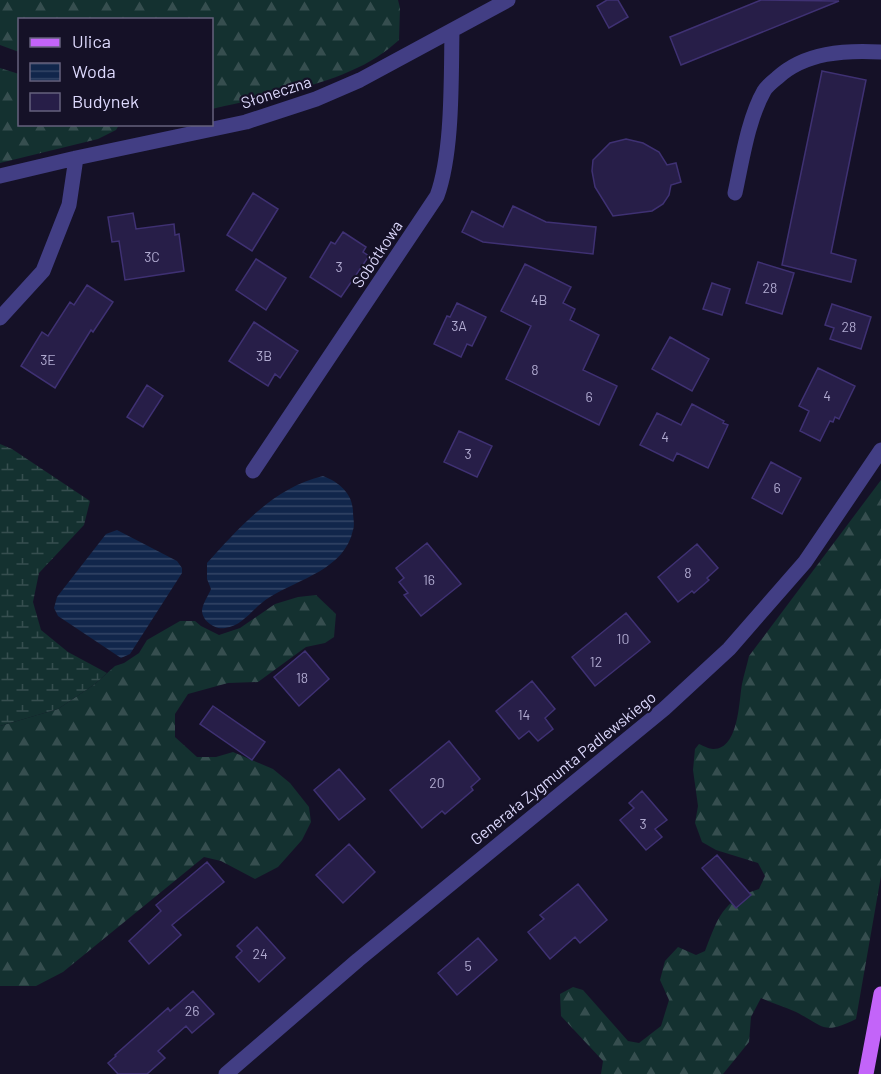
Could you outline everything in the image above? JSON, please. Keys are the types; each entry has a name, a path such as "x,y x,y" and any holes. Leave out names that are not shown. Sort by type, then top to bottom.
{"main road":[{"path":"866,1074 881,994"}],"street":[{"name":"Słoneczna","path":"0,176 246,122 316,99 360,80 508,0"},
{"name":"Sobótkowa","path":"253,471 437,196 441,184 448,134 452,31"},
{"path":"735,193 754,114 765,89 782,73 799,62 817,55 881,52"},
{"path":"0,318 43,271 69,205 76,158"},
{"name":"Generała Zygmunta Padlewskiego","path":"226,1074 333,981 664,709 704,673 757,618 805,561 881,450"}],"green space":[{"path":"0,0 398,0 400,8 399,40 360,67 319,83 213,109 213,18 18,18 18,52 0,45"},
{"path":"0,68 18,74 18,126 118,126 116,130 98,139 0,163"},
{"path":"0,444 12,449 90,501 84,525 39,573 33,602 41,630 68,652 107,673 58,709 0,726"},
{"path":"881,480 881,876 856,1019 837,1027 824,1027 796,1012 761,998 751,1017 749,1042 723,1074 601,1074 603,1061 561,1016 560,994 573,987 583,990 628,1041 639,1043 661,1026 669,1000 660,980 665,961 678,947 696,955 705,951 718,920 729,905 747,893 759,889 765,876 758,863 716,850 702,842 695,823 698,806 693,770 695,749 699,744 711,749 722,747 728,742 736,723 749,656"},
{"path":"316,595 336,614 334,637 325,643 306,647 258,682 228,683 188,694 175,714 175,737 197,757 216,757 233,752 273,769 290,783 309,807 311,822 302,840 278,867 255,879 221,861 204,857 63,972 36,986 0,986 0,726 58,709 95,684 115,666 139,653 147,640 180,621 195,621 219,635 240,628 275,604 298,597"}],"water":[{"path":"323,476 344,490 351,500 354,528 341,554 331,564 264,601 238,624 217,628 210,624 204,618 202,610 211,589 207,579 207,563 245,523 273,499 305,481"},
{"path":"117,530 177,561 182,568 182,573 130,654 121,658 58,616 54,608 57,597 106,534"}],"building":[{"path":"607,0 618,0 628,17 609,28 597,6"},
{"path":"761,0 839,1 681,65 670,37"},
{"path":"822,71 866,80 831,253 856,260 851,282 782,265"},
{"path":"626,139 643,143 659,152 667,165 676,163 681,182 671,185 669,195 663,204 652,211 613,216 595,187 592,171 593,160 610,143"},
{"path":"253,193 278,209 252,251 227,235"},
{"path":"513,206 546,222 596,227 593,254 483,242 462,232 472,211 503,227"},
{"path":"133,213 136,229 174,224 175,235 179,234 184,271 125,280 119,241 112,242 108,217"},
{"path":"343,232 366,247 363,252 369,256 341,297 310,277 331,242 335,244"},
{"path":"256,259 286,278 266,310 236,290"},
{"path":"758,262 794,273 782,314 746,303"},
{"path":"525,264 571,287 563,303 575,309 570,320 599,335 583,370 617,386 599,425 506,379 531,326 501,311"},
{"path":"712,283 730,289 722,315 703,309"},
{"path":"87,285 113,302 93,332 91,330 55,388 21,366 42,332 48,336 70,302 74,305"},
{"path":"457,303 486,317 472,346 467,344 461,357 434,344 447,316 450,317"},
{"path":"832,304 871,317 861,349 830,339 834,328 825,325"},
{"path":"254,322 298,351 280,378 275,374 268,386 229,361"},
{"path":"670,337 709,359 692,391 652,369"},
{"path":"818,368 855,386 839,419 835,417 833,422 830,421 820,441 800,431 809,411 799,406"},
{"path":"147,385 163,396 143,427 127,417"},
{"path":"692,404 728,425 708,468 677,453 673,461 640,445 657,413 681,425"},
{"path":"459,431 492,446 477,477 444,462"},
{"path":"771,462 801,478 782,514 752,498"},
{"path":"427,543 461,584 421,616 404,595 408,593 399,582 404,578 396,568"},
{"path":"697,544 718,568 707,578 709,580 694,593 692,591 678,602 658,577"},
{"path":"626,613 650,642 595,686 572,657"},
{"path":"305,651 329,679 299,706 274,677"},
{"path":"532,681 555,709 545,718 553,729 538,741 529,731 519,739 496,711"},
{"path":"213,706 265,742 252,760 200,724"},
{"path":"449,741 480,779 471,787 473,790 445,814 442,811 422,828 390,790"},
{"path":"339,769 365,799 339,820 314,790"},
{"path":"642,791 667,820 655,829 662,837 646,850 620,820 634,808 629,803"},
{"path":"349,844 375,872 343,903 316,875"},
{"path":"717,855 751,895 736,908 702,868"},
{"path":"207,862 224,882 172,925 181,935 149,964 129,941 161,911 156,905"},
{"path":"578,884 607,920 580,943 575,937 550,959 528,932 544,919 540,915"},
{"path":"257,927 285,958 259,982 236,957 242,951 237,946"},
{"path":"478,938 497,960 457,995 438,973"},
{"path":"193,991 214,1014 192,1033 186,1026 158,1051 165,1058 147,1074 118,1074 108,1063 115,1055 168,1008 170,1011"}]}
